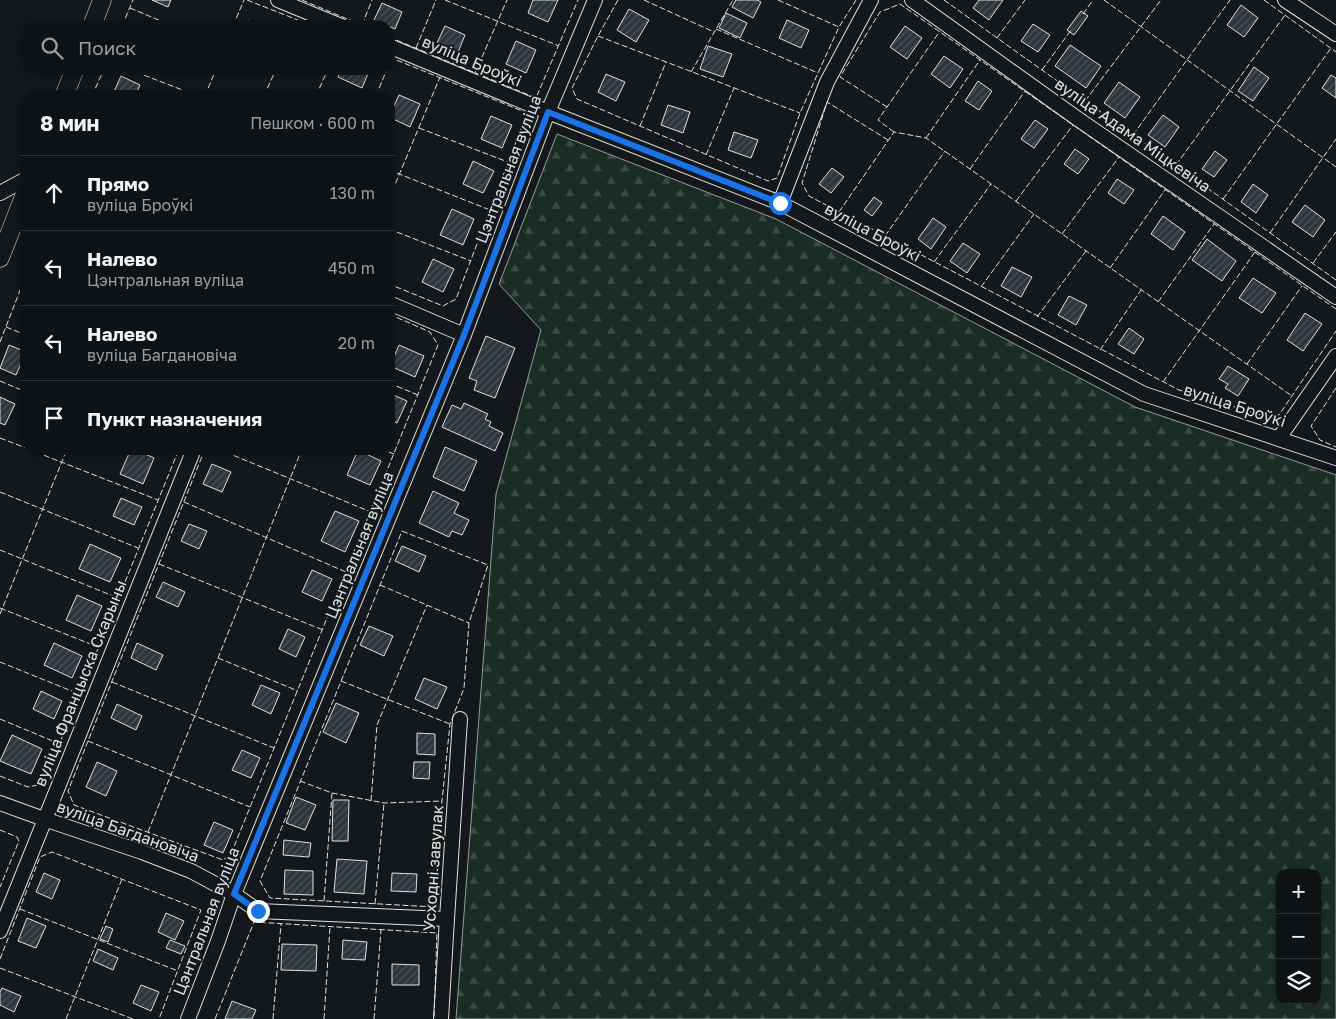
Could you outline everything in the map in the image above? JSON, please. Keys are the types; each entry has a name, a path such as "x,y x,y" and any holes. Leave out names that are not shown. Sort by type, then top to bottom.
{"main road":[{"path":"94,20 102,0"},
{"path":"66,90 73,75"},
{"path":"0,258 20,206"}],"street":[{"path":"278,0 326,20"},
{"name":"Цэнтральная вуліца","path":"188,1019 234,894 464,335 548,112 595,0"},
{"path":"780,203 827,82 871,0"},
{"name":"вуліца Адама Міцкевіча","path":"912,0 1078,119 1336,297"},
{"path":"1286,0 1336,34"},
{"name":"вуліца Броўкі","path":"395,48 548,112 780,203 1144,394 1336,458"},
{"path":"0,193 20,182"},
{"path":"395,306 464,335"},
{"path":"1279,438 1336,356"},
{"name":"вуліца Францыска Скарыны","path":"0,931 192,455"},
{"name":"Усходні завулак","path":"441,1019 460,719"},
{"name":"вуліца Багдановіча","path":"0,803 44,820 158,858 234,894 258,911 447,919"}],"green space":[{"path":"557,134 776,219 1135,407 1336,475 1336,1019 456,1019 496,494 541,330 499,284"}],"building":[{"path":"152,0 171,0 168,7"},
{"path":"533,0 558,0 548,22 528,13"},
{"path":"736,0 757,0 761,2 753,18 732,7"},
{"path":"979,0 1003,0 989,20 973,8"},
{"path":"382,3 402,12 395,29 395,20 374,20"},
{"path":"1241,5 1258,18 1244,37 1227,25"},
{"path":"629,9 649,20 636,42 617,30"},
{"path":"1081,11 1088,16 1074,35 1067,30"},
{"path":"726,13 747,23 740,38 719,28"},
{"path":"787,20 809,30 801,48 779,38"},
{"path":"1033,24 1050,35 1038,52 1021,41"},
{"path":"445,26 465,35 458,52 437,43"},
{"path":"905,26 922,38 907,59 890,47"},
{"path":"516,41 536,50 526,73 506,64"},
{"path":"1070,45 1101,66 1086,88 1055,66"},
{"path":"708,46 732,54 723,77 700,69"},
{"path":"944,56 963,69 950,88 931,74"},
{"path":"1254,67 1269,78 1253,101 1238,91"},
{"path":"606,74 625,82 616,101 598,92"},
{"path":"339,75 367,75 362,88 338,77"},
{"path":"1331,75 1336,78 1336,98 1322,88"},
{"path":"121,76 140,85 138,90 115,90"},
{"path":"978,81 992,91 979,110 965,101"},
{"path":"1119,82 1140,97 1125,118 1104,103"},
{"path":"399,95 420,104 410,127 395,120 395,104"},
{"path":"668,105 690,112 683,133 661,125"},
{"path":"1163,115 1179,127 1165,147 1148,135"},
{"path":"491,116 512,125 502,148 481,139"},
{"path":"1035,120 1048,129 1034,148 1021,139"},
{"path":"734,132 758,140 751,158 728,150"},
{"path":"1075,149 1089,159 1078,174 1064,164"},
{"path":"1215,151 1227,160 1214,177 1202,169"},
{"path":"473,161 494,171 483,193 463,184"},
{"path":"832,168 844,177 831,193 819,184"},
{"path":"1117,179 1134,190 1124,204 1108,193"},
{"path":"1253,184 1268,195 1256,213 1241,202"},
{"path":"874,197 882,203 872,216 864,210"},
{"path":"1305,205 1325,220 1313,237 1292,222"},
{"path":"452,209 474,219 463,245 440,235"},
{"path":"1163,216 1185,232 1173,250 1151,234"},
{"path":"933,218 946,227 931,249 918,239"},
{"path":"1207,239 1236,261 1222,281 1192,260"},
{"path":"963,243 980,254 967,273 950,261"},
{"path":"433,259 454,269 443,292 422,282"},
{"path":"1012,267 1032,277 1021,297 1001,286"},
{"path":"1253,278 1276,293 1262,313 1239,298"},
{"path":"1069,296 1087,305 1076,325 1058,315"},
{"path":"1305,313 1322,324 1303,351 1287,340"},
{"path":"1129,328 1144,339 1134,354 1118,344"},
{"path":"486,336 515,348 495,398 474,390 477,381 469,378"},
{"path":"9,345 20,350 20,366 16,375 0,368"},
{"path":"399,345 424,356 415,377 395,368 395,354"},
{"path":"1228,366 1249,379 1238,396 1225,388 1228,384 1219,379"},
{"path":"395,396 407,401 397,423 395,422"},
{"path":"0,397 15,404 5,425 0,423"},
{"path":"464,403 488,414 485,419 491,422 489,426 503,433 495,451 442,427 452,405 461,409"},
{"path":"445,447 477,461 464,491 433,477"},
{"path":"128,455 147,455 154,458 143,484 120,474"},
{"path":"356,455 368,455 381,461 370,485 347,475"},
{"path":"212,464 231,472 222,492 203,484"},
{"path":"433,491 459,503 454,513 469,520 462,535 452,531 449,537 419,523"},
{"path":"121,498 142,507 134,525 113,516"},
{"path":"335,511 359,521 345,552 321,541"},
{"path":"189,524 207,531 199,549 181,541"},
{"path":"90,544 121,558 110,582 79,569"},
{"path":"402,546 426,556 419,572 395,561"},
{"path":"312,570 332,579 322,601 302,592"},
{"path":"163,582 185,592 178,607 156,597"},
{"path":"77,595 102,606 91,631 66,620"},
{"path":"369,626 393,636 384,656 360,645"},
{"path":"288,629 305,637 296,657 279,649"},
{"path":"54,643 82,656 72,678 44,665"},
{"path":"137,643 163,655 156,670 131,658"},
{"path":"424,678 447,687 437,709 415,699"},
{"path":"261,685 280,693 271,714 252,705"},
{"path":"41,691 62,701 54,719 33,709"},
{"path":"336,703 359,713 346,743 323,732"},
{"path":"117,704 142,716 136,730 111,718"},
{"path":"417,733 435,734 435,755 417,754"},
{"path":"12,735 42,749 31,774 0,761"},
{"path":"242,750 260,758 251,778 232,770"},
{"path":"97,762 117,771 106,796 86,787"},
{"path":"414,762 430,762 429,779 413,778"},
{"path":"296,797 316,805 305,830 286,823"},
{"path":"333,800 349,800 348,841 332,841"},
{"path":"214,822 233,830 223,853 204,845"},
{"path":"284,840 311,843 309,857 283,855"},
{"path":"337,859 367,861 364,894 334,892"},
{"path":"285,870 313,871 313,895 284,894"},
{"path":"44,873 60,880 52,899 36,892"},
{"path":"392,873 417,874 416,892 391,891"},
{"path":"166,913 184,921 175,940 158,932"},
{"path":"27,918 46,926 36,948 18,941"},
{"path":"106,926 113,929 108,942 100,939"},
{"path":"170,940 185,946 181,954 166,948"},
{"path":"343,940 367,942 365,960 342,959"},
{"path":"282,944 317,945 316,971 281,970"},
{"path":"98,949 118,958 113,970 93,961"},
{"path":"392,964 419,965 419,985 392,985"},
{"path":"141,985 159,992 151,1011 133,1003"},
{"path":"2,988 21,996 14,1012 0,1005 0,992"},
{"path":"232,1001 256,1010 252,1019 225,1019"}],"fence":[{"path":"125,20 133,0"},
{"path":"236,20 244,0"},
{"path":"247,0 298,20"},
{"path":"302,0 350,20"},
{"path":"364,20 372,0"},
{"path":"416,48 436,0"},
{"path":"445,0 559,46"},
{"path":"475,73 507,0"},
{"path":"395,39 536,98 578,0"},
{"path":"618,0 572,88 577,99 768,181 777,178 800,113 839,27 856,0"},
{"path":"644,0 714,32"},
{"path":"691,72 733,0"},
{"path":"778,0 839,27"},
{"path":"944,0 1336,280"},
{"path":"997,38 1025,0"},
{"path":"1083,14 1093,0"},
{"path":"1104,0 1336,167"},
{"path":"1085,101 1161,0"},
{"path":"1133,135 1230,0"},
{"path":"1264,0 1336,52"},
{"path":"887,107 840,77 880,12 900,4 1336,309"},
{"path":"130,8 159,20"},
{"path":"1176,165 1285,15"},
{"path":"716,29 818,73"},
{"path":"1042,70 1071,30"},
{"path":"894,132 878,120 940,31"},
{"path":"598,36 800,113"},
{"path":"1223,199 1331,48"},
{"path":"395,59 527,113 456,299 443,306 395,286"},
{"path":"926,138 980,60"},
{"path":"640,126 666,62"},
{"path":"95,90 101,75"},
{"path":"144,75 182,90"},
{"path":"207,90 214,75"},
{"path":"267,90 273,75"},
{"path":"319,90 325,75"},
{"path":"378,90 385,75"},
{"path":"395,185 440,77"},
{"path":"706,155 734,88"},
{"path":"970,169 1025,91"},
{"path":"888,140 827,102 802,183 809,196 1179,390 1264,416 1279,415 1336,331"},
{"path":"1016,201 1073,125"},
{"path":"419,128 508,162"},
{"path":"839,212 894,132 926,138 1292,396"},
{"path":"1270,233 1336,139"},
{"path":"885,236 945,151"},
{"path":"1062,234 1119,157"},
{"path":"395,172 490,210"},
{"path":"934,262 991,184"},
{"path":"1110,268 1165,190"},
{"path":"981,287 1034,214"},
{"path":"1158,302 1214,224"},
{"path":"395,231 471,261"},
{"path":"1313,263 1336,232"},
{"path":"1037,317 1086,251"},
{"path":"1163,382 1255,252"},
{"path":"1247,364 1302,286"},
{"path":"0,342 20,290"},
{"path":"1100,350 1141,290"},
{"path":"395,317 430,332 438,345 395,451"},
{"path":"6,327 20,333"},
{"path":"0,381 20,389"},
{"path":"395,385 418,395"},
{"path":"1336,388 1311,426 1320,440 1336,447"},
{"path":"0,438 20,446"},
{"path":"43,455 158,500"},
{"path":"0,614 65,455"},
{"path":"0,776 28,787 43,784 177,455"},
{"path":"203,455 68,791 74,805 223,860 231,854 393,455"},
{"path":"233,455 371,512"},
{"path":"148,832 300,455"},
{"path":"0,492 138,548"},
{"path":"184,502 346,572"},
{"path":"402,531 488,565 469,623 464,688 450,724 442,801 435,907 270,898 260,881 402,531"},
{"path":"0,550 118,598"},
{"path":"159,564 323,630"},
{"path":"380,585 469,623"},
{"path":"371,801 377,725 427,605"},
{"path":"0,608 98,647"},
{"path":"218,658 298,691"},
{"path":"0,662 79,694"},
{"path":"341,681 450,724"},
{"path":"112,682 274,748"},
{"path":"0,719 60,744"},
{"path":"88,741 250,807"},
{"path":"300,781 332,793 384,803 442,801"},
{"path":"324,901 332,793"},
{"path":"375,904 384,803"},
{"path":"0,830 17,837 19,841 0,887"},
{"path":"0,959 40,857 52,852 201,910 159,1019"},
{"path":"66,1019 122,879"},
{"path":"20,909 178,971"},
{"path":"215,1019 254,922 437,933 434,1019"},
{"path":"273,1019 281,924"},
{"path":"324,1019 330,927"},
{"path":"374,1019 381,930"},
{"path":"0,968 133,1019"}],"route":[{"path":"258,911 234,894 464,335 548,112 780,203"}]}
